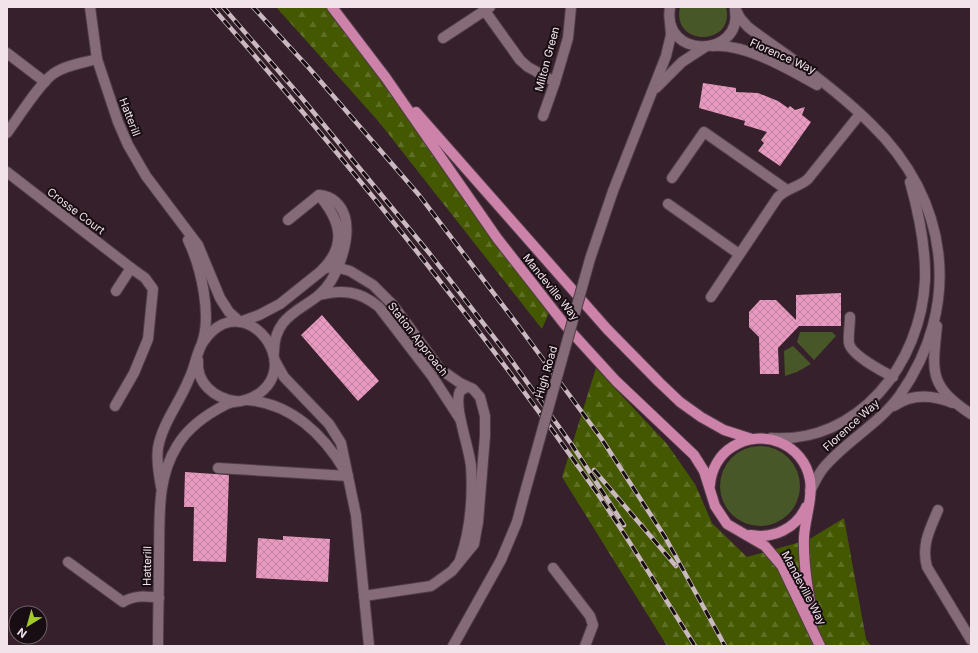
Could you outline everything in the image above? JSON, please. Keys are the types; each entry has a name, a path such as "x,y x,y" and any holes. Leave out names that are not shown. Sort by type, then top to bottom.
{"main road":[{"name":"Mandeville Way","path":"332,7 386,78 485,222 565,325 616,381 694,455 704,471 711,495 720,515 728,524 765,546 778,560 819,644"},
{"name":"Mandeville Way","path":"386,78 596,317 646,369 680,402 701,417 724,430 752,439"},
{"name":"Mandeville Way","path":"711,495 710,477 719,459 733,446 752,439 766,438 786,444 796,452 805,464 810,479 804,537 805,569 811,608 819,644"},
{"name":"Mandeville Way","path":"746,534 767,536 787,529 804,512 808,502"}],"street":[{"name":"Hatterill","path":"90,7 97,59 118,122 128,144 146,176 202,253 220,298 228,312 240,322 260,332 271,345 274,356 274,372 268,385 259,394 241,401 230,403 207,416 182,437 170,459 161,487"},
{"name":"Milton Green","path":"543,116 556,82 568,38 571,7"},
{"name":"Florence Way","path":"661,7 670,15 675,34 684,42 694,46 735,48 766,59 794,72 842,99"},
{"name":"Florence Way","path":"735,7 740,18 748,27 796,62 860,114 880,133 897,155 917,186 933,221 940,255 939,293 930,332 920,360 900,395 885,413 826,464 810,490"},
{"name":"High Road","path":"648,99 675,68 722,40 732,29 736,20 735,7"},
{"path":"443,38 487,9 520,60 528,67 556,82"},
{"name":"High Road","path":"452,646 495,574 517,522 582,287 613,191 669,44 670,15"},
{"path":"7,53 45,82"},
{"path":"7,133 45,82 53,74 67,67 97,59"},
{"path":"711,297 774,203 787,190 798,187 808,178 860,114"},
{"path":"672,178 704,132 787,190"},
{"name":"Florence Way","path":"766,438 787,439 803,436 840,424 857,414 871,403 893,377 902,361 914,332 922,306 925,280 923,241 918,210 907,174 897,155"},
{"name":"Crosse Court","path":"7,172 145,278 153,289 148,339 134,373 115,406"},
{"path":"240,322 259,315 280,304 328,264 336,251 338,235 333,212 319,195"},
{"path":"288,220 319,195 335,200 344,214 347,234 345,248 336,267 330,267 320,271"},
{"path":"668,204 739,254"},
{"name":"Hatterill","path":"179,222 195,256 204,295 205,311 198,371 205,385 219,397 241,401"},
{"name":"Station Approach","path":"274,356 276,335 285,321 324,291 336,267 350,271 373,285 406,320 440,368 476,392 483,405 485,436 474,544 446,578 431,586 364,596"},
{"path":"116,291 131,268"},
{"name":"Station Approach","path":"319,295 343,291 356,293 374,304 394,326 432,376 460,419"},
{"path":"939,293 934,372 943,391 971,414"},
{"path":"850,317 849,343 851,348 856,354 893,377"},
{"name":"Hatterill","path":"158,646 161,487 157,461 160,440 190,378 200,349 217,328 227,323 240,322"},
{"path":"274,356 288,381 329,424 339,438 344,454 356,515 369,646"},
{"name":"Station Approach","path":"458,565 467,530 472,493 471,464 464,430 460,419 457,399 460,391 467,387"},
{"path":"885,413 900,402 917,396 937,398 962,408"},
{"path":"241,401 270,404 304,422 316,432 328,446 348,476"},
{"path":"218,468 348,476"},
{"path":"938,510 926,538 924,557 927,566 971,640"},
{"path":"68,562 123,602 128,598 141,596 159,598"},
{"path":"553,568 590,616 593,625 585,646"}],"green space":[{"path":"276,7 332,7 548,303 549,312 542,329 379,122"},
{"path":"680,7 726,7 727,20 722,29 713,35 703,37 693,35 685,30 680,20"},
{"path":"800,332 832,332 836,336 814,360 797,342"},
{"path":"793,346 811,364 797,372 785,376 784,351"},
{"path":"596,368 667,444 695,484 712,523 747,557 808,540 844,518 866,639 871,646 667,646 562,477"},
{"path":"760,446 775,449 788,458 797,471 800,486 797,501 788,514 775,523 760,526 745,523 732,514 723,501 720,486 723,471 732,458 745,449"}],"building":[{"path":"703,83 736,88 736,92 758,93 778,101 788,108 790,106 795,110 805,107 802,115 811,122 780,166 758,151 764,143 761,140 767,132 744,125 745,121 699,108"},
{"path":"841,293 841,326 799,326 778,348 779,374 760,374 759,337 749,327 749,312 760,300 776,300 796,320 796,295"},
{"path":"322,315 379,381 358,401 301,335"},
{"path":"185,472 229,475 226,562 193,561 194,507 184,507"},
{"path":"283,536 330,539 328,582 256,578 258,538 283,540"}],"railway":[{"path":"212,7 362,183 458,304 595,490 695,646"},
{"path":"223,7 301,97 430,254 509,357 572,445 624,525"},
{"path":"253,7 309,68 419,195 517,324 601,438 665,537 725,646"},
{"path":"594,470 676,566"}]}
